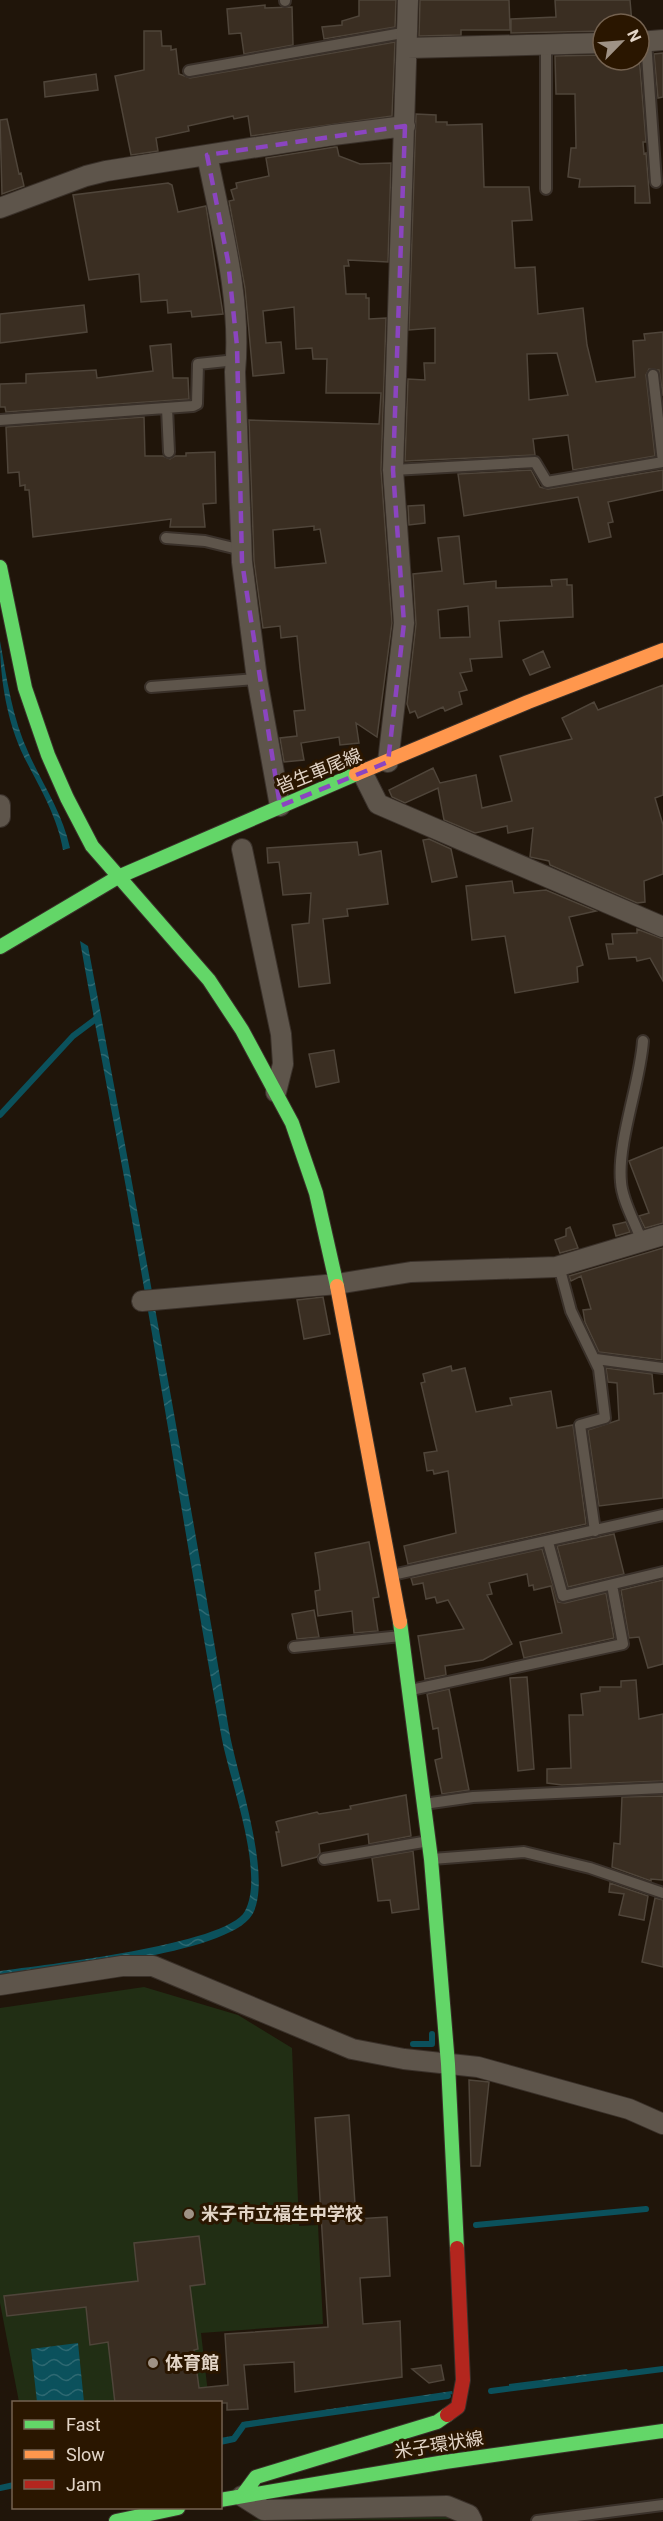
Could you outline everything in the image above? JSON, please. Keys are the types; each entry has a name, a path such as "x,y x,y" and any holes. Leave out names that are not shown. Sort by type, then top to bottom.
{"street":[{"path":"388,762 404,623 393,470 408,0"},
{"path":"408,40 546,46 591,44"},
{"path":"0,208 86,176 207,155 405,126"},
{"path":"207,155 228,261 236,360 242,550 257,679 280,806"},
{"path":"0,567 25,688 48,755 92,846 209,980 258,1054 292,1123 316,1193 337,1284 392,1575 429,1841 448,2064 463,2380 458,2407 437,2422 255,2477 242,2496 264,2511 447,2506 469,2515 472,2521"},
{"name":"皆生車尾線","path":"0,947 118,877 528,702 663,651"},
{"path":"362,772 378,804 663,927"},
{"path":"0,805 0,817"},
{"path":"242,849 281,1034 283,1064 276,1092"},
{"path":"152,1300 337,1284 411,1272 559,1266 663,1235"},
{"path":"0,1985 122,1966 153,1966 352,2049 478,2067 646,2115 663,2124"},
{"name":"米子環状線","path":"222,2500 446,2462 663,2431"},
{"path":"116,2521 173,2509"}],"lane":[{"path":"189,71 408,40"},
{"path":"546,46 546,189"},
{"path":"651,72 656,182"},
{"path":"0,420 197,405 198,364 236,360"},
{"path":"393,470 535,462 547,482 663,462 653,375"},
{"path":"167,408 170,452"},
{"path":"166,538 205,541 242,550"},
{"path":"152,687 257,679"},
{"path":"642,1242 621,1183 622,1157 641,1066 643,1041"},
{"path":"559,1266 572,1311 596,1359 605,1418 580,1425 595,1532"},
{"path":"596,1359 663,1368"},
{"path":"392,1575 595,1532 663,1515"},
{"path":"548,1542 563,1596 663,1572"},
{"path":"409,1691 623,1644 612,1585"},
{"path":"294,1647 401,1636"},
{"path":"424,1804 473,1797 663,1788"},
{"path":"324,1859 429,1841"},
{"path":"431,1859 524,1852 590,1868 663,1893"},
{"path":"537,2521 663,2505"}],"highlighted area":[{"path":"405,126 393,470 404,623 388,762 280,806 242,562 237,346 228,261 207,155"}],"green space":[{"path":"144,1987 238,2015 292,2048 299,2226 318,2225 323,2324 201,2333 209,2401 19,2401 0,2303 0,2008"},
{"path":"445,2511 453,2519 249,2521 284,2515"}],"water":[{"path":"0,641 18,726 29,754 58,811 70,848 63,850 52,814 18,744 3,685"},
{"path":"80,941 88,946 229,1730 256,1852 259,1877 258,1898 252,1915 236,1929 209,1941 135,1959 0,1978 0,1971 132,1952 205,1934 231,1923 245,1911 250,1894 251,1873 244,1824 221,1734 137,1248"},
{"path":"78,2343 84,2401 37,2401 31,2349"},
{"path":"627,2369 628,2371 509,2387 509,2384"},
{"path":"452,2391 453,2394 243,2424 233,2438 222,2440 222,2438 232,2436 242,2422"}],"building":[{"path":"359,0 396,0 395,27 324,39 322,27 342,25 342,21 359,16"},
{"path":"420,0 509,0 510,30 461,30 461,35 419,36"},
{"path":"555,0 630,0 631,12 591,12 591,31 511,33 511,19 556,17"},
{"path":"265,5 265,8 292,7 293,45 244,54 241,33 229,34 227,9"},
{"path":"144,31 161,31 162,46 171,46 171,50 176,49 179,74 190,78 395,42 392,116 251,136 248,116 234,119 233,116 188,126 189,131 156,138 158,151 131,155 115,76 144,70"},
{"path":"663,53 663,97 658,98 654,54"},
{"path":"591,55 591,72 640,72 646,142 643,142 650,203 635,203 635,186 579,187 580,179 568,177 571,148 576,148 575,94 556,94 555,56"},
{"path":"96,74 98,90 45,97 44,82"},
{"path":"416,114 436,115 436,122 447,122 447,125 482,124 484,187 529,187 532,220 512,221 515,268 535,267 538,314 583,308 587,345 596,382 635,377 633,341 645,340 644,334 663,332 663,396 659,370 649,369 646,375 655,456 573,470 568,435 533,439 535,455 405,461 408,379 425,380 424,363 435,363 435,328 409,330","holes":["557,353 568,395 529,400 527,354"]},
{"path":"7,119 19,174 21,173 24,186 2,194 0,120"},
{"path":"337,147 339,156 360,164 391,163 388,262 348,260 349,266 344,266 346,294 366,294 366,298 369,298 369,319 386,318 381,470 392,623 377,737 356,723 359,743 340,745 339,737 301,743 304,760 284,762 280,738 297,736 294,711 305,710 297,636 281,638 280,626 263,628 254,561 249,420 379,424 381,393 326,393 327,359 313,359 312,348 296,349 294,307 263,311 266,343 281,342 284,373 253,376 245,288 229,201 234,200 231,190 237,188 236,183 269,176 266,158","holes":["314,526 314,530 320,529 326,563 275,568 273,530"]},
{"path":"168,183 172,185 178,212 206,206 223,314 192,317 191,311 168,313 167,300 141,302 139,274 89,280 73,195"},
{"path":"84,305 87,332 0,343 0,314"},
{"path":"171,344 173,378 188,378 189,399 6,412 5,407 0,407 0,384 26,383 26,374 96,370 97,378 153,371 150,346"},
{"path":"144,417 145,456 163,456 170,459 175,456 186,456 186,453 215,452 216,503 203,504 205,527 170,527 171,519 33,537 29,490 25,490 25,485 20,486 19,472 8,473 6,427"},
{"path":"531,470 540,487 548,489 663,470 663,490 608,502 613,522 608,523 611,537 589,542 578,497 464,516 458,474"},
{"path":"424,505 425,523 409,525 408,506"},
{"path":"459,536 464,584 496,581 496,588 552,586 551,580 567,579 567,585 572,585 573,617 499,621 502,657 470,659 472,671 460,673 467,690 459,692 462,704 445,711 443,707 418,718 415,711 410,713 407,704 416,624 413,574 442,571 438,538","holes":["468,606 470,637 440,638 438,610"]},
{"path":"543,651 550,667 530,675 523,660"},
{"path":"663,685 663,795 655,798 663,825 663,874 644,881 645,902 637,903 550,865 549,861 530,857 533,828 508,833 507,826 475,833 444,820 438,788 405,803 392,797 389,790 433,768 440,783 476,775 482,808 512,801 500,756 572,739 562,718 594,702 598,710"},
{"path":"429,839 451,849 457,877 432,882 423,840"},
{"path":"357,842 359,855 381,851 388,904 347,909 348,916 323,919 330,983 299,987 292,925 309,923 311,893 283,895 279,862 268,863 267,848"},
{"path":"512,881 514,893 546,890 596,911 569,917 583,965 577,967 578,982 515,993 505,936 472,940 466,886"},
{"path":"637,929 663,939 663,981 650,958 637,961 636,957 609,959 606,944 613,944 612,934 637,933"},
{"path":"334,1050 339,1082 316,1087 309,1054"},
{"path":"663,1147 663,1223 645,1228 639,1216 649,1213 629,1161"},
{"path":"626,1222 630,1232 616,1236 613,1225"},
{"path":"570,1227 578,1248 560,1253 555,1240 566,1236 566,1229"},
{"path":"663,1248 662,1360 599,1352 585,1322 583,1310 591,1309 581,1276 571,1281 569,1276"},
{"path":"323,1297 330,1334 304,1339 297,1300"},
{"path":"451,1366 452,1371 465,1368 476,1412 512,1405 510,1398 551,1391 557,1428 573,1425 586,1524 408,1564 404,1546 456,1533 448,1471 434,1474 433,1470 427,1471 424,1453 437,1451 421,1383 425,1382 423,1374"},
{"path":"606,1368 652,1374 654,1394 663,1393 663,1498 599,1506 588,1430 619,1420 617,1383 608,1382"},
{"path":"614,1534 624,1574 568,1587 557,1546"},
{"path":"369,1542 379,1597 373,1598 378,1631 354,1633 352,1611 318,1616 315,1591 320,1590 315,1553"},
{"path":"542,1549 558,1602 565,1603 606,1593 614,1638 524,1658 520,1642 562,1633 551,1586 534,1590 533,1585 529,1586 527,1574 489,1583 492,1594 487,1595 512,1644 483,1660 445,1666 446,1675 425,1679 418,1636 464,1629 448,1600 437,1603 435,1597 426,1599 423,1583 413,1585 411,1578"},
{"path":"663,1580 663,1664 648,1668 639,1637 629,1638 621,1590"},
{"path":"314,1610 319,1637 297,1639 292,1614"},
{"path":"527,1677 534,1769 518,1771 510,1678"},
{"path":"636,1680 639,1719 663,1714 663,1781 562,1785 547,1783 547,1769 571,1768 569,1715 583,1715 581,1694 600,1691 600,1687 621,1687 621,1681"},
{"path":"449,1689 469,1790 442,1794 435,1760 442,1758 438,1728 433,1729 427,1694"},
{"path":"406,1795 411,1836 369,1844 368,1834 319,1844 320,1853 317,1857 282,1866 276,1822 317,1812 319,1814 351,1809 350,1806"},
{"path":"663,1796 663,1880 651,1879 651,1881 612,1867 614,1843 620,1844 622,1797"},
{"path":"413,1851 419,1909 392,1913 390,1900 378,1901 372,1858"},
{"path":"610,1883 648,1896 644,1920 619,1915 624,1894 609,1892"},
{"path":"655,1898 663,1900 663,1967 642,1962"},
{"path":"469,2080 489,2082 480,2166 471,2166"},
{"path":"349,2115 356,2219 387,2217 390,2276 360,2278 363,2324 400,2321 402,2377 295,2392 294,2362 244,2365 248,2409 227,2410 227,2403 222,2403 222,2401 115,2401 108,2342 90,2345 86,2307 7,2316 4,2296 138,2281 134,2243 199,2236 205,2284 190,2286 198,2349 194,2350 199,2388 228,2385 225,2334 328,2327 315,2118"},
{"path":"441,2365 444,2380 429,2383 412,2369"}],"waterway":[{"path":"0,1115 73,1036 97,1018"},
{"path":"413,2044 432,2044 432,2034"},
{"path":"476,2225 646,2209"},
{"path":"491,2391 663,2369"},
{"path":"222,2442 234,2439 244,2425 448,2396"},
{"path":"0,2488 12,2485"}],"traffic: fast":[{"path":"0,567 25,688 48,755 67,798 92,846 209,980 242,1030 292,1123 316,1193 337,1286"},
{"path":"0,947 118,877 356,774"},
{"path":"400,1622 431,1859 448,2064 457,2248"},
{"path":"242,2496 256,2477 437,2422 447,2415"},
{"path":"222,2500 445,2462 663,2431"},
{"path":"116,2521 173,2509"}],"traffic: slow":[{"path":"356,774 528,702 663,650"},
{"path":"337,1286 400,1622"}],"traffic: jam":[{"path":"447,2415 458,2407 463,2380 457,2248"}],"place":[{"name":"米子市立福生中学校","path":"189,2214"},
{"name":"体育館","path":"153,2363"}]}
